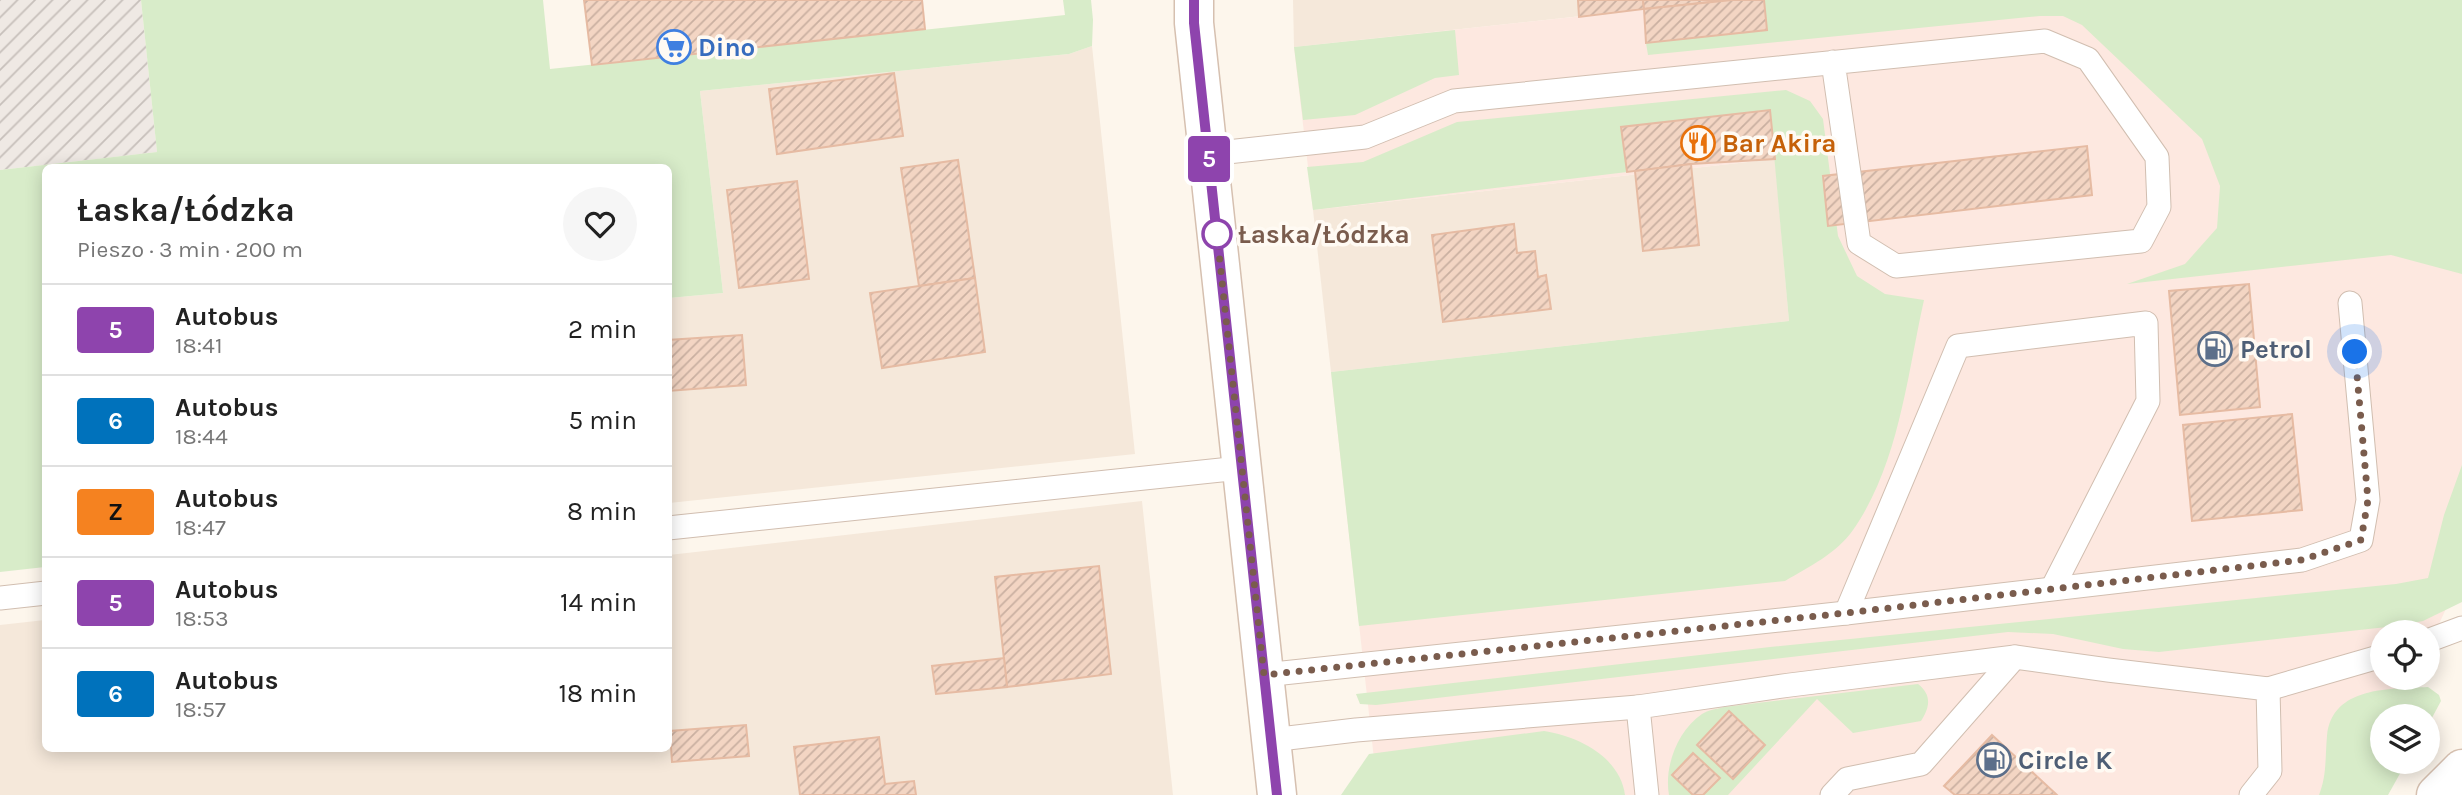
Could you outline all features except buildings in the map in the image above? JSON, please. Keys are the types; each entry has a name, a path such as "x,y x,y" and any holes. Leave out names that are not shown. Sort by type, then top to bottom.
{"street":[{"path":"1192,8 1277,795"},
{"path":"2436,795 2462,769"}],"lane":[{"path":"1209,155 1365,137 1454,101 1833,62 2045,41 2088,59 2157,157 2159,207 2141,241 1896,265 1859,243 1833,62"},
{"path":"1264,675 1846,613 2302,560 2361,540 2368,500 2350,303"},
{"path":"1846,613 1958,346 2146,323 2148,401 2053,587"},
{"path":"672,528 1240,468"},
{"path":"0,598 42,593"},
{"path":"2440,636 2462,628"},
{"path":"1271,740 1356,730 1638,707 2015,657 2268,688 2370,659"},
{"path":"1832,795 1847,779 1921,764 2015,657"},
{"path":"2251,795 2270,771 2268,688"},
{"path":"1638,707 1647,795"}],"shaded area":[{"path":"0,0 141,0 157,152 0,170"},
{"path":"1293,0 1721,0 1721,1 1294,47"},
{"path":"1732,0 2462,0 2462,574 2440,622 2370,620 2370,690 2409,690 2403,704 2370,704 2370,746 2350,795 1378,795 1331,372 1789,321 1775,159 1313,210 1294,47"},
{"path":"1092,46 1135,454 672,503 672,298 723,293 700,91 1069,54"},
{"path":"1775,159 1789,321 1331,372 1313,210"},
{"path":"1142,501 1173,795 0,795 0,625 42,620 42,752 672,752 672,555"}],"green space":[{"path":"141,0 543,0 550,69 1065,15 1063,0 1091,0 1092,46 1069,54 700,91 723,293 672,298 672,164 52,164 157,152"},
{"path":"1764,0 2462,0 2462,274 2391,255 2127,284 2185,264 2217,228 2220,186 2202,139 2082,25 2063,16 2040,16 1648,55 1646,43 1767,30"},
{"path":"1455,30 1459,75 1435,78 1355,115 1303,120 1294,47"},
{"path":"1786,90 1810,101 1823,119 1838,236 1857,276 1885,294 1924,300 1891,448 1869,504 1853,530 1839,546 1822,559 1785,581 1359,626 1331,372 1789,321 1770,110 1621,128 1627,172 1313,210 1307,167 1363,162 1457,122"},
{"path":"42,165 42,567 0,572 0,170"},
{"path":"2462,465 2462,602 2425,620 2370,620 2370,629 2159,652 2123,649 2053,634 2008,632 1376,705 1360,704 1356,694 1770,647 2396,584 2428,578 2444,515"},
{"path":"1918,684 1926,692 1928,701 1921,721 1853,733 1817,699 1728,795 1669,795 1669,773 1674,750 1693,721 1704,713 1724,707"},
{"path":"2381,690 2432,690 2439,695 2441,701 2439,704 2370,704 2370,774 2400,774 2388,795 2319,795 2325,773 2327,736 2331,720 2351,699"},
{"path":"1544,731 1583,743 1606,759 1615,770 1625,795 1341,795 1369,754"}],"bus line":[{"name":"5","path":"1194,0 1194,23 1240,468 1277,795"}],"place":[{"name":"Dino","path":"674,47"},
{"name":"Bar Akira","path":"1698,143"},
{"name":"Łaska/Łódzka","path":"1217,234"},
{"name":"Petrol","path":"2215,349"},
{"name":"Circle K","path":"1994,760"}],"route":[{"path":"1217,234 1264,675 1846,613 2302,560 2361,540 2368,500 2355,352"}]}
